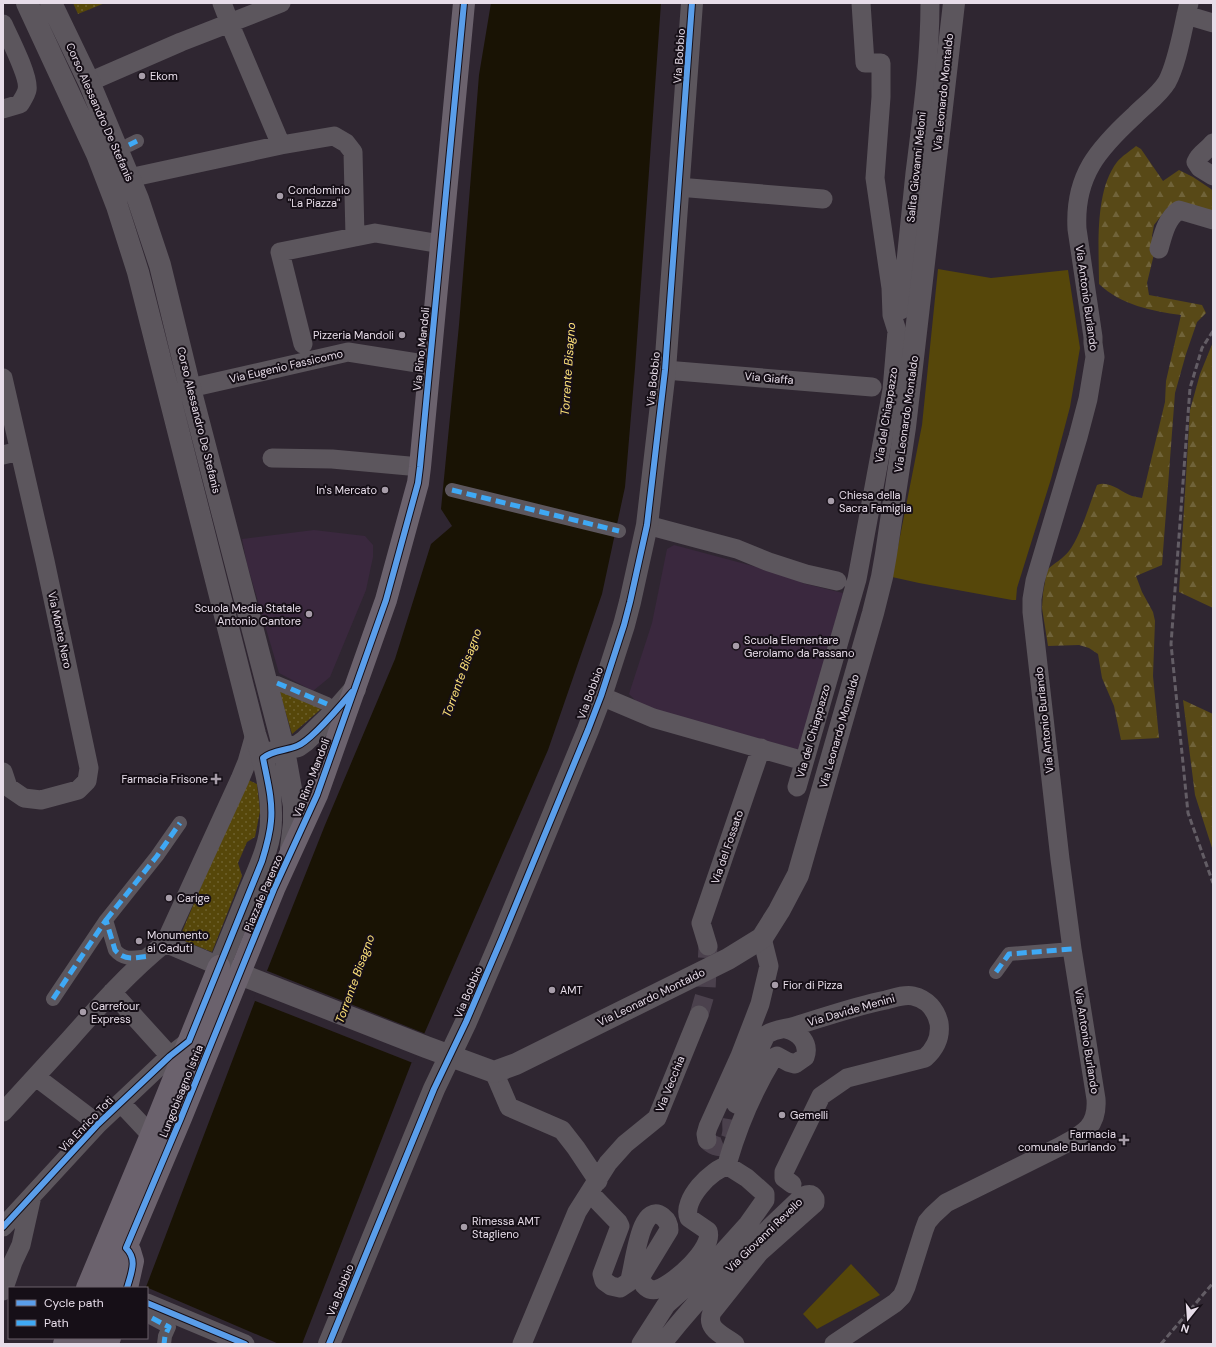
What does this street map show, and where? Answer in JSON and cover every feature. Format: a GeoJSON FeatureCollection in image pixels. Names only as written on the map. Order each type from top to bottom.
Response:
{"type":"FeatureCollection","features":[{"type":"Feature","properties":{"kind":"main road","name":"Corso Alessandro De Stefanis"},"geometry":{"type":"LineString","coordinates":[[27,3],[97,154],[117,206],[136,265],[255,734],[263,758]]}},
{"type":"Feature","properties":{"kind":"main road","name":"Corso Alessandro De Stefanis"},"geometry":{"type":"LineString","coordinates":[[51,3],[89,82],[130,178],[160,265],[190,388],[284,750],[294,806],[294,823],[290,852]]}},
{"type":"Feature","properties":{"kind":"main road","name":"Via Rino Mandoli"},"geometry":{"type":"LineString","coordinates":[[290,852],[317,795],[356,688],[386,600],[418,483],[464,3]]}},
{"type":"Feature","properties":{"kind":"main road","name":"Via Bobbio"},"geometry":{"type":"LineString","coordinates":[[329,1344],[434,1089],[466,1022],[502,938],[601,696],[630,602],[647,525],[665,370],[692,3]]}},
{"type":"Feature","properties":{"kind":"main road","name":"Via Leonardo Montaldo"},"geometry":{"type":"LineString","coordinates":[[494,1072],[516,1064],[728,959],[762,938],[780,911],[798,875],[882,577],[906,427],[954,3]]}},
{"type":"Feature","properties":{"kind":"main road","name":"Via Rino Mandoli"},"geometry":{"type":"LineString","coordinates":[[263,758],[268,754],[298,746],[305,741],[334,713],[356,688]]}},
{"type":"Feature","properties":{"kind":"main road","name":"Lungobisagno Istria"},"geometry":{"type":"LineString","coordinates":[[87,1287],[152,1135],[262,861],[269,839],[271,821],[270,790],[263,758]]}},
{"type":"Feature","properties":{"kind":"main road","name":"Piazzale Parenzo"},"geometry":{"type":"LineString","coordinates":[[253,941],[290,852]]}},
{"type":"Feature","properties":{"kind":"main road","name":"Lungobisagno Istria"},"geometry":{"type":"LineString","coordinates":[[109,1287],[245,976],[253,941]]}},
{"type":"Feature","properties":{"kind":"main road"},"geometry":{"type":"LineString","coordinates":[[219,966],[423,1046],[494,1072]]}},
{"type":"Feature","properties":{"kind":"main road"},"geometry":{"type":"LineString","coordinates":[[126,1248],[131,1253],[133,1260],[127,1287]]}},
{"type":"Feature","properties":{"kind":"street"},"geometry":{"type":"LineString","coordinates":[[222,3],[281,145]]}},
{"type":"Feature","properties":{"kind":"street"},"geometry":{"type":"LineString","coordinates":[[89,82],[181,42],[281,3]]}},
{"type":"Feature","properties":{"kind":"street","name":"Via del Chiappazzo"},"geometry":{"type":"LineString","coordinates":[[797,788],[857,579],[892,390],[897,330],[892,315],[891,288],[878,208],[875,178],[881,97],[880,63],[865,63],[861,3]]}},
{"type":"Feature","properties":{"kind":"street","name":"Salita Giovanni Meloni"},"geometry":{"type":"LineString","coordinates":[[897,330],[901,314],[912,198],[928,66],[930,3]]}},
{"type":"Feature","properties":{"kind":"street"},"geometry":{"type":"LineString","coordinates":[[1187,9],[1213,23]]}},
{"type":"Feature","properties":{"kind":"street","name":"Via Antonio Burlando"},"geometry":{"type":"LineString","coordinates":[[834,1344],[895,1303],[902,1296],[910,1278],[924,1230],[933,1215],[946,1203],[1062,1146],[1078,1136],[1094,1121],[1096,1099],[1063,950],[1058,844],[1032,612],[1032,599],[1035,581],[1088,399],[1095,357],[1093,343],[1094,337],[1077,229],[1077,206],[1085,175],[1097,155],[1116,133],[1158,94],[1167,82],[1174,64],[1187,9]]}},
{"type":"Feature","properties":{"kind":"street"},"geometry":{"type":"LineString","coordinates":[[3,24],[24,71],[28,90],[20,104],[3,109]]}},
{"type":"Feature","properties":{"kind":"street"},"geometry":{"type":"LineString","coordinates":[[130,178],[281,145],[334,136],[346,143],[353,152],[355,237],[376,233],[440,244]]}},
{"type":"Feature","properties":{"kind":"street"},"geometry":{"type":"LineString","coordinates":[[1213,144],[1208,150],[1201,153],[1196,162],[1200,168],[1213,176]]}},
{"type":"Feature","properties":{"kind":"street"},"geometry":{"type":"LineString","coordinates":[[678,187],[823,199]]}},
{"type":"Feature","properties":{"kind":"street"},"geometry":{"type":"LineString","coordinates":[[1159,249],[1166,225],[1174,213],[1178,210],[1213,220]]}},
{"type":"Feature","properties":{"kind":"street","name":"Via Eugenio Fassicomo"},"geometry":{"type":"LineString","coordinates":[[303,344],[280,252],[355,237]]}},
{"type":"Feature","properties":{"kind":"street","name":"Via Eugenio Fassicomo"},"geometry":{"type":"LineString","coordinates":[[190,388],[348,352],[430,365]]}},
{"type":"Feature","properties":{"kind":"street","name":"Via Giaffa"},"geometry":{"type":"LineString","coordinates":[[665,370],[872,387]]}},
{"type":"Feature","properties":{"kind":"street","name":"Via Monte Nero"},"geometry":{"type":"LineString","coordinates":[[3,378],[11,453],[45,561],[90,768],[87,781],[78,790],[42,800],[24,798],[8,787],[3,772]]}},
{"type":"Feature","properties":{"kind":"street"},"geometry":{"type":"LineString","coordinates":[[272,458],[332,459],[420,467]]}},
{"type":"Feature","properties":{"kind":"street"},"geometry":{"type":"LineString","coordinates":[[452,490],[619,531]]}},
{"type":"Feature","properties":{"kind":"street"},"geometry":{"type":"LineString","coordinates":[[647,525],[737,549],[769,562],[806,574],[837,581]]}},
{"type":"Feature","properties":{"kind":"street"},"geometry":{"type":"LineString","coordinates":[[277,683],[327,704]]}},
{"type":"Feature","properties":{"kind":"street"},"geometry":{"type":"LineString","coordinates":[[601,696],[653,718],[804,761]]}},
{"type":"Feature","properties":{"kind":"street"},"geometry":{"type":"LineString","coordinates":[[3,1112],[112,992],[165,943],[240,779],[247,762],[255,734]]}},
{"type":"Feature","properties":{"kind":"street","name":"Via del Fossato"},"geometry":{"type":"LineString","coordinates":[[708,946],[701,923],[761,748]]}},
{"type":"Feature","properties":{"kind":"street"},"geometry":{"type":"LineString","coordinates":[[240,779],[252,766],[263,758]]}},
{"type":"Feature","properties":{"kind":"street"},"geometry":{"type":"LineString","coordinates":[[53,999],[106,920],[157,856],[180,823]]}},
{"type":"Feature","properties":{"kind":"street"},"geometry":{"type":"LineString","coordinates":[[106,920],[115,950],[118,954],[126,958],[150,956]]}},
{"type":"Feature","properties":{"kind":"street"},"geometry":{"type":"LineString","coordinates":[[707,1140],[706,1134],[708,1127],[740,1056],[760,1004],[769,966],[762,938]]}},
{"type":"Feature","properties":{"kind":"street"},"geometry":{"type":"LineString","coordinates":[[165,943],[219,966]]}},
{"type":"Feature","properties":{"kind":"street"},"geometry":{"type":"LineString","coordinates":[[996,972],[1009,954],[1063,950]]}},
{"type":"Feature","properties":{"kind":"street"},"geometry":{"type":"LineString","coordinates":[[112,992],[170,1056]]}},
{"type":"Feature","properties":{"kind":"street","name":"Via Davide Menini"},"geometry":{"type":"LineString","coordinates":[[736,1104],[744,1081],[766,1035],[777,1030],[786,1029],[870,1003],[902,996],[912,996],[920,999],[928,1004],[935,1012],[940,1033],[932,1052],[925,1058],[847,1078],[821,1096],[784,1172],[784,1178],[792,1184]]}},
{"type":"Feature","properties":{"kind":"street","name":"Via Vecchia"},"geometry":{"type":"LineString","coordinates":[[522,1344],[577,1212],[608,1163],[625,1144],[657,1118],[698,1015]]}},
{"type":"Feature","properties":{"kind":"street","name":"Via Davide Menini"},"geometry":{"type":"LineString","coordinates":[[728,1166],[728,1161],[743,1115],[759,1082],[773,1058],[777,1056],[795,1064],[805,1057],[806,1049],[802,1038],[794,1032],[786,1029]]}},
{"type":"Feature","properties":{"kind":"street","name":"Via Enrico Toti"},"geometry":{"type":"LineString","coordinates":[[3,1227],[98,1124],[170,1056],[189,1041]]}},
{"type":"Feature","properties":{"kind":"street"},"geometry":{"type":"LineString","coordinates":[[494,1072],[509,1107],[562,1130],[576,1148],[594,1187],[618,1222],[620,1226],[602,1274],[604,1281],[611,1286],[620,1288],[629,1282],[641,1231],[647,1218],[651,1215],[657,1214],[664,1217],[667,1221],[669,1230],[641,1276],[642,1283],[644,1286],[651,1289],[658,1289],[680,1275],[700,1254],[706,1246],[709,1237],[708,1231],[689,1218],[687,1214],[690,1199],[714,1173],[722,1167],[728,1166]]}},
{"type":"Feature","properties":{"kind":"street"},"geometry":{"type":"LineString","coordinates":[[36,1077],[98,1124]]}},
{"type":"Feature","properties":{"kind":"street"},"geometry":{"type":"LineString","coordinates":[[121,1103],[152,1135]]}},
{"type":"Feature","properties":{"kind":"street","name":"Via Giovanni Revello"},"geometry":{"type":"LineString","coordinates":[[641,1344],[666,1305],[712,1264],[748,1224],[765,1200],[764,1192],[747,1178],[728,1166]]}},
{"type":"Feature","properties":{"kind":"street","name":"Via Giovanni Revello"},"geometry":{"type":"LineString","coordinates":[[662,1344],[682,1318],[710,1287],[804,1196],[810,1194],[815,1198],[815,1203],[759,1253],[712,1312],[710,1323],[714,1329],[734,1344]]}},
{"type":"Feature","properties":{"kind":"street"},"geometry":{"type":"LineString","coordinates":[[3,1291],[13,1262],[21,1245],[32,1195]]}},
{"type":"Feature","properties":{"kind":"street"},"geometry":{"type":"LineString","coordinates":[[149,1311],[169,1327],[169,1330],[165,1336],[164,1344]]}},
{"type":"Feature","properties":{"kind":"street"},"geometry":{"type":"LineString","coordinates":[[149,1311],[244,1344]]}},
{"type":"Feature","properties":{"kind":"shaded area"},"geometry":{"type":"Polygon","coordinates":[[[73,3],[105,3],[78,14],[73,3]]]}},
{"type":"Feature","properties":{"kind":"shaded area"},"geometry":{"type":"Polygon","coordinates":[[[938,269],[991,278],[1068,270],[1080,348],[1070,407],[1051,479],[1017,588],[1016,600],[892,577],[922,425],[938,269]]]}},
{"type":"Feature","properties":{"kind":"shaded area","name":"Scuola Media Statale Antonio Cantore"},"geometry":{"type":"Polygon","coordinates":[[[314,530],[365,536],[373,545],[373,557],[366,590],[330,677],[313,691],[279,673],[247,564],[242,539],[314,530]]]}},
{"type":"Feature","properties":{"kind":"shaded area","name":"Scuola Elementare Gerolamo da Passano"},"geometry":{"type":"Polygon","coordinates":[[[674,545],[801,579],[802,583],[843,593],[800,750],[642,707],[629,694],[652,623],[667,549],[674,545]]]}},
{"type":"Feature","properties":{"kind":"shaded area"},"geometry":{"type":"Polygon","coordinates":[[[277,683],[327,704],[292,734],[277,683]]]}},
{"type":"Feature","properties":{"kind":"shaded area"},"geometry":{"type":"Polygon","coordinates":[[[246,779],[257,784],[260,811],[255,837],[247,842],[238,863],[242,876],[212,952],[179,939],[246,779]]]}},
{"type":"Feature","properties":{"kind":"shaded area"},"geometry":{"type":"Polygon","coordinates":[[[851,1264],[880,1295],[817,1329],[803,1314],[851,1264]]]}},
{"type":"Feature","properties":{"kind":"green space"},"geometry":{"type":"Polygon","coordinates":[[[1136,146],[1141,149],[1163,181],[1179,170],[1211,189],[1213,191],[1213,212],[1164,212],[1154,225],[1152,236],[1156,246],[1147,283],[1149,295],[1202,305],[1206,313],[1197,322],[1175,393],[1162,565],[1136,576],[1142,592],[1153,612],[1155,621],[1153,676],[1159,738],[1121,740],[1114,706],[1102,678],[1098,654],[1089,648],[1079,645],[1048,646],[1042,608],[1047,570],[1064,556],[1073,545],[1081,529],[1097,485],[1110,485],[1132,496],[1142,498],[1165,402],[1166,381],[1181,315],[1137,306],[1117,297],[1099,284],[1099,221],[1104,189],[1117,162],[1136,146]]]}},
{"type":"Feature","properties":{"kind":"green space"},"geometry":{"type":"Polygon","coordinates":[[[1213,342],[1213,608],[1179,592],[1190,410],[1200,374],[1213,342]]]}},
{"type":"Feature","properties":{"kind":"green space"},"geometry":{"type":"Polygon","coordinates":[[[1183,700],[1213,714],[1213,851],[1195,795],[1183,700]]]}},
{"type":"Feature","properties":{"kind":"water","name":"Torrente Bisagno"},"geometry":{"type":"Polygon","coordinates":[[[491,3],[661,3],[625,487],[602,594],[548,750],[411,1064],[302,1344],[279,1344],[146,1287],[255,1001],[325,825],[395,659],[431,544],[452,526],[441,509],[459,325],[479,75],[491,3]]]}},
{"type":"Feature","properties":{"kind":"pier"},"geometry":{"type":"Polygon","coordinates":[[[265,970],[426,1034],[413,1063],[253,1000],[265,970]]]}},
{"type":"Feature","properties":{"kind":"tunnel"},"geometry":{"type":"LineString","coordinates":[[699,1015],[706,991],[708,946]]}},
{"type":"Feature","properties":{"kind":"tunnel"},"geometry":{"type":"LineString","coordinates":[[707,1140],[710,1143],[721,1147],[727,1144],[732,1134],[732,1120],[736,1104]]}},
{"type":"Feature","properties":{"kind":"railway"},"geometry":{"type":"LineString","coordinates":[[1213,331],[1202,348],[1190,388],[1171,644],[1188,813],[1213,883]]}},
{"type":"Feature","properties":{"kind":"railway"},"geometry":{"type":"LineString","coordinates":[[1161,1344],[1213,1283]]}},
{"type":"Feature","properties":{"kind":"marked path"},"geometry":{"type":"LineString","coordinates":[[129,145],[137,141]]}},
{"type":"Feature","properties":{"kind":"marked path"},"geometry":{"type":"LineString","coordinates":[[452,490],[619,531]]}},
{"type":"Feature","properties":{"kind":"marked path"},"geometry":{"type":"LineString","coordinates":[[277,683],[327,704]]}},
{"type":"Feature","properties":{"kind":"marked path"},"geometry":{"type":"LineString","coordinates":[[106,920],[157,856],[180,823]]}},
{"type":"Feature","properties":{"kind":"marked path"},"geometry":{"type":"LineString","coordinates":[[53,999],[106,920],[115,950],[119,954],[131,958],[150,956]]}},
{"type":"Feature","properties":{"kind":"marked path"},"geometry":{"type":"LineString","coordinates":[[996,972],[1009,954],[1072,949]]}},
{"type":"Feature","properties":{"kind":"marked path"},"geometry":{"type":"LineString","coordinates":[[152,1318],[169,1327],[165,1336],[164,1344]]}},
{"type":"Feature","properties":{"kind":"cycle path"},"geometry":{"type":"LineString","coordinates":[[127,1287],[132,1272],[133,1262],[132,1257],[126,1248],[181,1118],[274,889],[317,795],[386,600],[418,483],[464,3]]}},
{"type":"Feature","properties":{"kind":"cycle path"},"geometry":{"type":"LineString","coordinates":[[329,1344],[434,1089],[466,1022],[588,730],[601,696],[624,625],[647,525],[665,370],[692,3]]}},
{"type":"Feature","properties":{"kind":"cycle path"},"geometry":{"type":"LineString","coordinates":[[3,1227],[98,1124],[170,1056],[189,1041],[262,861],[269,836],[271,805],[263,758],[271,753],[293,748],[303,743],[326,722],[352,692]]}},
{"type":"Feature","properties":{"kind":"cycle path"},"geometry":{"type":"LineString","coordinates":[[148,1303],[245,1344]]}},
{"type":"Feature","properties":{"kind":"place","name":"Ekom"},"geometry":{"type":"Point","coordinates":[142,76]}},
{"type":"Feature","properties":{"kind":"place","name":"Condominio \"La Piazza\""},"geometry":{"type":"Point","coordinates":[280,196]}},
{"type":"Feature","properties":{"kind":"place","name":"Pizzeria Mandoli"},"geometry":{"type":"Point","coordinates":[402,335]}},
{"type":"Feature","properties":{"kind":"place","name":"In's Mercato"},"geometry":{"type":"Point","coordinates":[385,490]}},
{"type":"Feature","properties":{"kind":"place","name":"Chiesa della Sacra Famiglia"},"geometry":{"type":"Point","coordinates":[831,501]}},
{"type":"Feature","properties":{"kind":"place","name":"Scuola Media Statale Antonio Cantore"},"geometry":{"type":"Point","coordinates":[309,614]}},
{"type":"Feature","properties":{"kind":"place","name":"Scuola Elementare Gerolamo da Passano"},"geometry":{"type":"Point","coordinates":[736,646]}},
{"type":"Feature","properties":{"kind":"place","name":"Farmacia Frisone"},"geometry":{"type":"Point","coordinates":[216,779]}},
{"type":"Feature","properties":{"kind":"place","name":"Carige"},"geometry":{"type":"Point","coordinates":[169,898]}},
{"type":"Feature","properties":{"kind":"place","name":"Monumento ai Caduti"},"geometry":{"type":"Point","coordinates":[139,941]}},
{"type":"Feature","properties":{"kind":"place","name":"Fior di Pizza"},"geometry":{"type":"Point","coordinates":[775,985]}},
{"type":"Feature","properties":{"kind":"place","name":"AMT"},"geometry":{"type":"Point","coordinates":[552,990]}},
{"type":"Feature","properties":{"kind":"place","name":"Carrefour Express"},"geometry":{"type":"Point","coordinates":[83,1012]}},
{"type":"Feature","properties":{"kind":"place","name":"Gemelli"},"geometry":{"type":"Point","coordinates":[782,1115]}},
{"type":"Feature","properties":{"kind":"place","name":"Farmacia comunale Burlando"},"geometry":{"type":"Point","coordinates":[1124,1140]}},
{"type":"Feature","properties":{"kind":"place","name":"Rimessa AMT Staglieno"},"geometry":{"type":"Point","coordinates":[464,1227]}}]}
